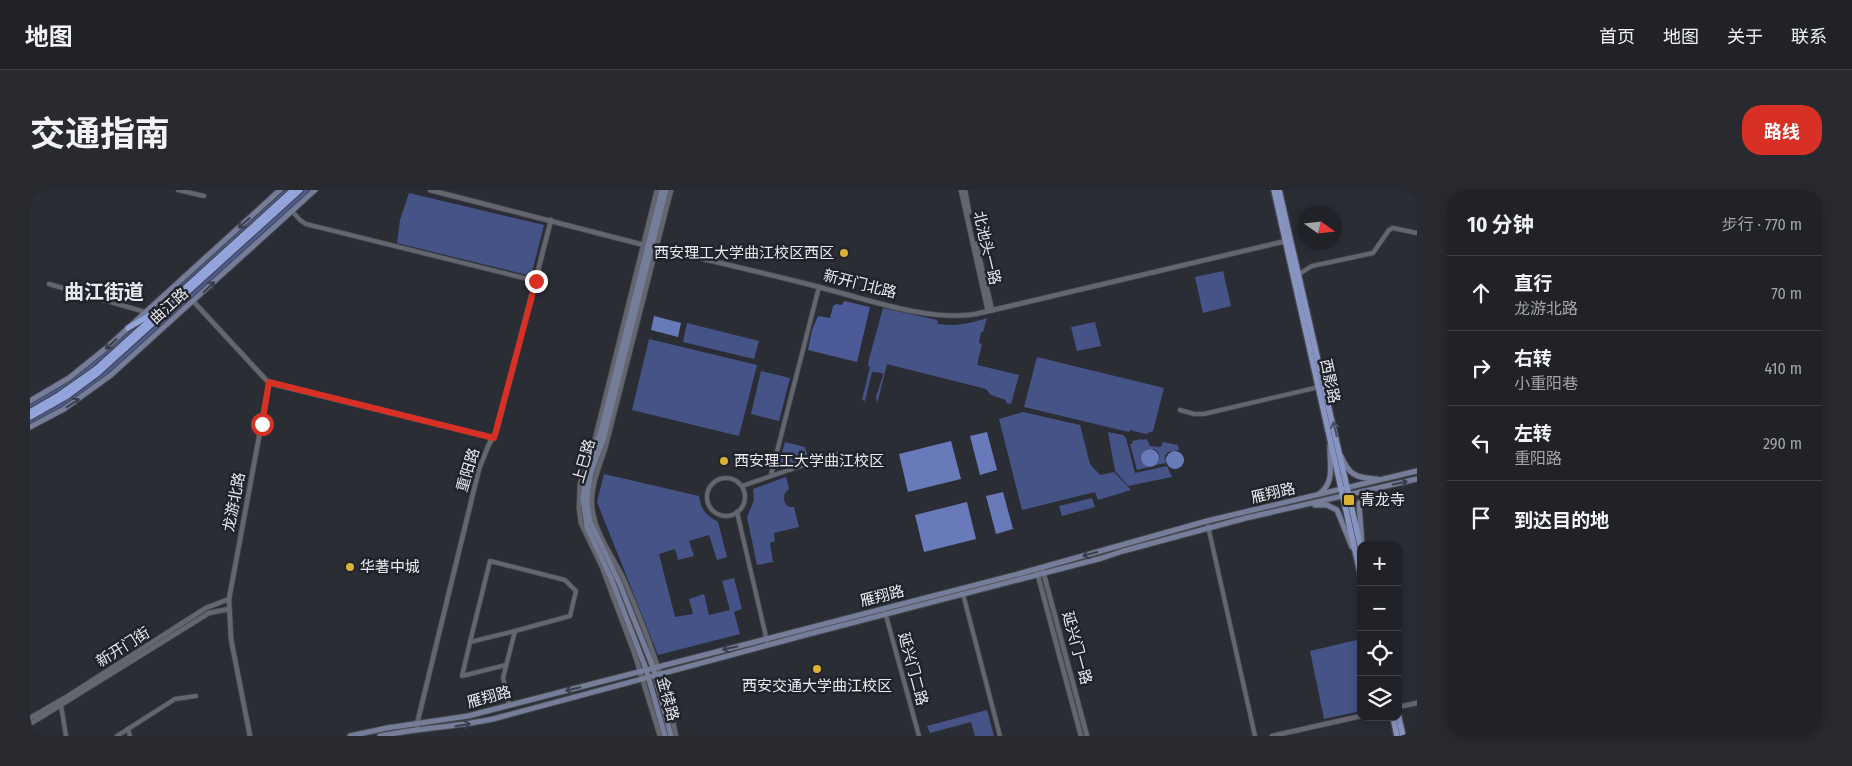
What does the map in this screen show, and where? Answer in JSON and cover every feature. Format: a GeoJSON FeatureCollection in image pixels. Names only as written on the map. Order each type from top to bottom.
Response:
{"type":"FeatureCollection","features":[{"type":"Feature","properties":{"kind":"highway","name":"曲江路"},"geometry":{"type":"LineString","coordinates":[[30,412],[59,395],[96,369],[293,190]]}},
{"type":"Feature","properties":{"kind":"highway","name":"曲江路"},"geometry":{"type":"LineString","coordinates":[[30,417],[67,396],[98,373],[300,190]]}},
{"type":"Feature","properties":{"kind":"highway"},"geometry":{"type":"LineString","coordinates":[[128,328],[168,305]]}},
{"type":"Feature","properties":{"kind":"main road","name":"曲江路"},"geometry":{"type":"LineString","coordinates":[[30,401],[69,378],[128,328],[280,190]]}},
{"type":"Feature","properties":{"kind":"main road","name":"曲江路"},"geometry":{"type":"LineString","coordinates":[[30,427],[64,409],[98,385],[315,190]]}},
{"type":"Feature","properties":{"kind":"main road"},"geometry":{"type":"LineString","coordinates":[[650,246],[662,190]]}},
{"type":"Feature","properties":{"kind":"main road"},"geometry":{"type":"LineString","coordinates":[[650,246],[666,190]]}},
{"type":"Feature","properties":{"kind":"main road","name":"西影路"},"geometry":{"type":"LineString","coordinates":[[1274,190],[1357,562]]}},
{"type":"Feature","properties":{"kind":"main road","name":"西影路"},"geometry":{"type":"LineString","coordinates":[[1279,190],[1359,541]]}},
{"type":"Feature","properties":{"kind":"main road","name":"上巳路"},"geometry":{"type":"LineString","coordinates":[[650,246],[603,440],[591,473],[587,502],[592,527],[619,582],[658,675]]}},
{"type":"Feature","properties":{"kind":"main road","name":"上巳路"},"geometry":{"type":"LineString","coordinates":[[643,670],[611,578],[585,520],[583,499],[586,476],[599,438],[650,246]]}},
{"type":"Feature","properties":{"kind":"main road"},"geometry":{"type":"LineString","coordinates":[[1314,497],[1323,491],[1331,479],[1330,442]]}},
{"type":"Feature","properties":{"kind":"main road"},"geometry":{"type":"LineString","coordinates":[[1340,451],[1347,468],[1356,476],[1385,479]]}},
{"type":"Feature","properties":{"kind":"main road","name":"雁翔路"},"geometry":{"type":"LineString","coordinates":[[380,736],[459,718],[655,667],[886,614],[1044,574],[1208,528],[1297,506],[1417,471]]}},
{"type":"Feature","properties":{"kind":"main road","name":"雁翔路"},"geometry":{"type":"LineString","coordinates":[[1349,491],[1378,488],[1417,479]]}},
{"type":"Feature","properties":{"kind":"main road"},"geometry":{"type":"LineString","coordinates":[[1362,541],[1359,504],[1365,494],[1378,488]]}},
{"type":"Feature","properties":{"kind":"main road","name":"雁翔路"},"geometry":{"type":"LineString","coordinates":[[350,736],[387,728],[458,726],[478,722],[658,675],[882,609],[1207,521],[1314,497],[1342,493]]}},
{"type":"Feature","properties":{"kind":"main road"},"geometry":{"type":"LineString","coordinates":[[1297,506],[1324,504],[1336,508],[1355,554]]}},
{"type":"Feature","properties":{"kind":"main road","name":"金犊路"},"geometry":{"type":"LineString","coordinates":[[643,670],[665,736]]}},
{"type":"Feature","properties":{"kind":"main road","name":"金犊路"},"geometry":{"type":"LineString","coordinates":[[658,675],[671,736]]}},
{"type":"Feature","properties":{"kind":"main road"},"geometry":{"type":"LineString","coordinates":[[1394,721],[1398,736]]}},
{"type":"Feature","properties":{"kind":"main road"},"geometry":{"type":"LineString","coordinates":[[1400,721],[1403,736]]}},
{"type":"Feature","properties":{"kind":"street"},"geometry":{"type":"LineString","coordinates":[[178,190],[204,196]]}},
{"type":"Feature","properties":{"kind":"street","name":"新开门北路"},"geometry":{"type":"LineString","coordinates":[[430,190],[650,246],[936,315],[962,316],[990,311],[1286,241]]}},
{"type":"Feature","properties":{"kind":"street"},"geometry":{"type":"LineString","coordinates":[[650,246],[657,190]]}},
{"type":"Feature","properties":{"kind":"street"},"geometry":{"type":"LineString","coordinates":[[650,246],[670,190]]}},
{"type":"Feature","properties":{"kind":"street","name":"北池头一路"},"geometry":{"type":"LineString","coordinates":[[961,190],[990,311]]}},
{"type":"Feature","properties":{"kind":"street","name":"北池头一路"},"geometry":{"type":"LineString","coordinates":[[965,190],[990,311]]}},
{"type":"Feature","properties":{"kind":"street"},"geometry":{"type":"LineString","coordinates":[[292,211],[306,224],[536,281]]}},
{"type":"Feature","properties":{"kind":"street","name":"重阳路"},"geometry":{"type":"LineString","coordinates":[[418,727],[479,470],[486,450],[494,438],[551,220]]}},
{"type":"Feature","properties":{"kind":"street"},"geometry":{"type":"LineString","coordinates":[[1299,274],[1312,266],[1373,253],[1389,230],[1393,228],[1417,234]]}},
{"type":"Feature","properties":{"kind":"street"},"geometry":{"type":"LineString","coordinates":[[49,284],[145,312]]}},
{"type":"Feature","properties":{"kind":"street"},"geometry":{"type":"LineString","coordinates":[[771,475],[819,287]]}},
{"type":"Feature","properties":{"kind":"street"},"geometry":{"type":"LineString","coordinates":[[193,301],[269,382],[494,438]]}},
{"type":"Feature","properties":{"kind":"street","name":"龙游北路"},"geometry":{"type":"LineString","coordinates":[[250,736],[232,646],[229,599],[269,382]]}},
{"type":"Feature","properties":{"kind":"street"},"geometry":{"type":"LineString","coordinates":[[1180,410],[1194,414],[1204,414],[1319,387]]}},
{"type":"Feature","properties":{"kind":"street"},"geometry":{"type":"LineString","coordinates":[[742,486],[836,454]]}},
{"type":"Feature","properties":{"kind":"street"},"geometry":{"type":"LineString","coordinates":[[721,478],[732,479],[742,486],[745,497],[741,508],[737,512],[727,516],[716,513],[709,506],[707,496],[711,485],[721,478]]}},
{"type":"Feature","properties":{"kind":"street"},"geometry":{"type":"LineString","coordinates":[[737,512],[767,642]]}},
{"type":"Feature","properties":{"kind":"street"},"geometry":{"type":"LineString","coordinates":[[1207,521],[1255,736]]}},
{"type":"Feature","properties":{"kind":"street"},"geometry":{"type":"LineString","coordinates":[[470,642],[570,616],[576,592],[565,580],[490,561],[470,642],[462,676],[506,666]]}},
{"type":"Feature","properties":{"kind":"street","name":"延兴门一路"},"geometry":{"type":"LineString","coordinates":[[1042,567],[1087,736]]}},
{"type":"Feature","properties":{"kind":"street","name":"延兴门一路"},"geometry":{"type":"LineString","coordinates":[[1036,568],[1081,736]]}},
{"type":"Feature","properties":{"kind":"street"},"geometry":{"type":"LineString","coordinates":[[963,594],[1000,736]]}},
{"type":"Feature","properties":{"kind":"street","name":"新开门街"},"geometry":{"type":"LineString","coordinates":[[30,718],[206,608],[229,599]]}},
{"type":"Feature","properties":{"kind":"street","name":"新开门街"},"geometry":{"type":"LineString","coordinates":[[30,724],[209,613],[230,609]]}},
{"type":"Feature","properties":{"kind":"street","name":"延兴门二路"},"geometry":{"type":"LineString","coordinates":[[882,609],[886,614],[919,736]]}},
{"type":"Feature","properties":{"kind":"street"},"geometry":{"type":"LineString","coordinates":[[509,705],[503,678],[515,631]]}},
{"type":"Feature","properties":{"kind":"street"},"geometry":{"type":"LineString","coordinates":[[658,675],[676,736]]}},
{"type":"Feature","properties":{"kind":"street"},"geometry":{"type":"LineString","coordinates":[[646,678],[660,736]]}},
{"type":"Feature","properties":{"kind":"street"},"geometry":{"type":"LineString","coordinates":[[117,736],[175,699],[196,696]]}},
{"type":"Feature","properties":{"kind":"street"},"geometry":{"type":"LineString","coordinates":[[1402,707],[1417,703]]}},
{"type":"Feature","properties":{"kind":"street"},"geometry":{"type":"LineString","coordinates":[[61,705],[66,736]]}},
{"type":"Feature","properties":{"kind":"street"},"geometry":{"type":"LineString","coordinates":[[1272,736],[1357,717]]}},
{"type":"Feature","properties":{"kind":"street"},"geometry":{"type":"LineString","coordinates":[[418,727],[418,734],[420,736]]}},
{"type":"Feature","properties":{"kind":"street"},"geometry":{"type":"LineString","coordinates":[[128,729],[130,736]]}},
{"type":"Feature","properties":{"kind":"shaded area"},"geometry":{"type":"Polygon","coordinates":[[[285,190],[290,190],[167,302],[155,307],[285,190]]]}},
{"type":"Feature","properties":{"kind":"shaded area"},"geometry":{"type":"Polygon","coordinates":[[[304,190],[312,190],[109,374],[77,398],[30,425],[30,419],[106,370],[304,190]]]}},
{"type":"Feature","properties":{"kind":"shaded area"},"geometry":{"type":"Polygon","coordinates":[[[409,193],[544,225],[531,276],[397,243],[400,220],[409,193]]]}},
{"type":"Feature","properties":{"kind":"shaded area"},"geometry":{"type":"Polygon","coordinates":[[[1223,271],[1231,306],[1203,313],[1195,277],[1223,271]]]}},
{"type":"Feature","properties":{"kind":"shaded area"},"geometry":{"type":"Polygon","coordinates":[[[844,301],[870,307],[857,362],[808,350],[812,330],[818,316],[830,318],[833,306],[836,304],[842,305],[844,301]]]}},
{"type":"Feature","properties":{"kind":"shaded area"},"geometry":{"type":"Polygon","coordinates":[[[883,308],[937,320],[938,324],[944,325],[963,324],[987,318],[983,332],[981,332],[979,343],[982,344],[977,365],[1019,375],[1011,404],[1006,403],[1006,400],[991,395],[986,389],[887,364],[877,404],[876,397],[882,373],[872,372],[865,401],[862,400],[870,367],[868,366],[869,359],[883,308]]]}},
{"type":"Feature","properties":{"kind":"shaded area"},"geometry":{"type":"Polygon","coordinates":[[[654,316],[681,323],[678,337],[651,330],[654,316]]]}},
{"type":"Feature","properties":{"kind":"shaded area"},"geometry":{"type":"Polygon","coordinates":[[[147,319],[96,366],[55,396],[30,409],[30,403],[70,380],[147,319]]]}},
{"type":"Feature","properties":{"kind":"shaded area"},"geometry":{"type":"Polygon","coordinates":[[[1095,322],[1101,346],[1077,351],[1071,327],[1095,322]]]}},
{"type":"Feature","properties":{"kind":"shaded area"},"geometry":{"type":"Polygon","coordinates":[[[687,323],[759,341],[754,359],[683,342],[687,323]]]}},
{"type":"Feature","properties":{"kind":"shaded area"},"geometry":{"type":"Polygon","coordinates":[[[649,339],[757,365],[739,436],[632,410],[649,339]]]}},
{"type":"Feature","properties":{"kind":"shaded area"},"geometry":{"type":"Polygon","coordinates":[[[1037,357],[1164,388],[1153,431],[1146,434],[1130,430],[1129,432],[1024,407],[1037,357]]]}},
{"type":"Feature","properties":{"kind":"shaded area"},"geometry":{"type":"Polygon","coordinates":[[[761,371],[790,378],[779,421],[751,414],[761,371]]]}},
{"type":"Feature","properties":{"kind":"shaded area"},"geometry":{"type":"Polygon","coordinates":[[[1023,412],[1080,425],[1090,464],[1100,475],[1114,472],[1131,490],[1098,500],[1095,492],[1022,510],[999,419],[1023,412]]]}},
{"type":"Feature","properties":{"kind":"shaded area"},"geometry":{"type":"Polygon","coordinates":[[[987,432],[997,470],[980,475],[970,436],[987,432]]]}},
{"type":"Feature","properties":{"kind":"shaded area"},"geometry":{"type":"Polygon","coordinates":[[[1108,432],[1123,435],[1126,438],[1135,473],[1167,466],[1172,477],[1128,486],[1115,471],[1108,432]]]}},
{"type":"Feature","properties":{"kind":"shaded area"},"geometry":{"type":"Polygon","coordinates":[[[1147,439],[1150,446],[1161,447],[1163,442],[1178,445],[1179,450],[1168,452],[1165,456],[1166,463],[1156,465],[1159,461],[1158,452],[1154,449],[1147,449],[1144,451],[1142,461],[1149,467],[1137,470],[1130,444],[1133,443],[1132,441],[1147,439]]]}},
{"type":"Feature","properties":{"kind":"shaded area"},"geometry":{"type":"Polygon","coordinates":[[[951,441],[961,479],[908,492],[899,454],[951,441]]]}},
{"type":"Feature","properties":{"kind":"shaded area"},"geometry":{"type":"Polygon","coordinates":[[[785,442],[805,447],[809,461],[785,468],[779,463],[785,442]]]}},
{"type":"Feature","properties":{"kind":"shaded area"},"geometry":{"type":"Polygon","coordinates":[[[1150,449],[1156,452],[1159,458],[1156,464],[1150,467],[1144,464],[1141,458],[1144,452],[1150,449]]]}},
{"type":"Feature","properties":{"kind":"shaded area"},"geometry":{"type":"Polygon","coordinates":[[[1175,451],[1181,454],[1184,460],[1181,466],[1175,469],[1169,466],[1166,460],[1169,454],[1175,451]]]}},
{"type":"Feature","properties":{"kind":"shaded area"},"geometry":{"type":"Polygon","coordinates":[[[604,474],[699,496],[705,512],[718,522],[727,557],[717,560],[709,535],[689,541],[694,556],[678,560],[675,549],[659,554],[675,617],[693,614],[689,599],[704,594],[709,615],[730,610],[722,581],[734,578],[742,609],[734,612],[740,634],[658,655],[597,502],[604,474]]]}},
{"type":"Feature","properties":{"kind":"shaded area"},"geometry":{"type":"Polygon","coordinates":[[[786,477],[789,489],[785,493],[784,501],[789,507],[794,507],[799,527],[774,533],[775,541],[770,543],[773,562],[757,565],[747,517],[754,500],[753,489],[786,477]]]}},
{"type":"Feature","properties":{"kind":"shaded area"},"geometry":{"type":"Polygon","coordinates":[[[1003,492],[1013,529],[996,534],[986,496],[1003,492]]]}},
{"type":"Feature","properties":{"kind":"shaded area"},"geometry":{"type":"Polygon","coordinates":[[[1092,498],[1095,507],[1062,516],[1059,506],[1092,498]]]}},
{"type":"Feature","properties":{"kind":"shaded area"},"geometry":{"type":"Polygon","coordinates":[[[967,502],[976,539],[924,552],[915,515],[967,502]]]}},
{"type":"Feature","properties":{"kind":"shaded area"},"geometry":{"type":"Polygon","coordinates":[[[1357,640],[1357,712],[1324,719],[1310,651],[1357,640]]]}},
{"type":"Feature","properties":{"kind":"shaded area"},"geometry":{"type":"Polygon","coordinates":[[[987,710],[994,736],[975,736],[971,722],[930,733],[927,726],[987,710]]]}},
{"type":"Feature","properties":{"kind":"place","name":"西安理工大学曲江校区西区"},"geometry":{"type":"Point","coordinates":[844,253]}},
{"type":"Feature","properties":{"kind":"place","name":"西安理工大学曲江校区"},"geometry":{"type":"Point","coordinates":[724,461]}},
{"type":"Feature","properties":{"kind":"place","name":"青龙寺"},"geometry":{"type":"Point","coordinates":[1349,500]}},
{"type":"Feature","properties":{"kind":"place","name":"华著中城"},"geometry":{"type":"Point","coordinates":[350,567]}},
{"type":"Feature","properties":{"kind":"place","name":"西安交通大学曲江校区"},"geometry":{"type":"Point","coordinates":[817,669]}},
{"type":"Feature","properties":{"kind":"district","name":"曲江街道"},"geometry":{"type":"Point","coordinates":[104,292]}},
{"type":"Feature","properties":{"kind":"route"},"geometry":{"type":"LineString","coordinates":[[262,424],[269,382],[494,438],[536,281]]}}]}
